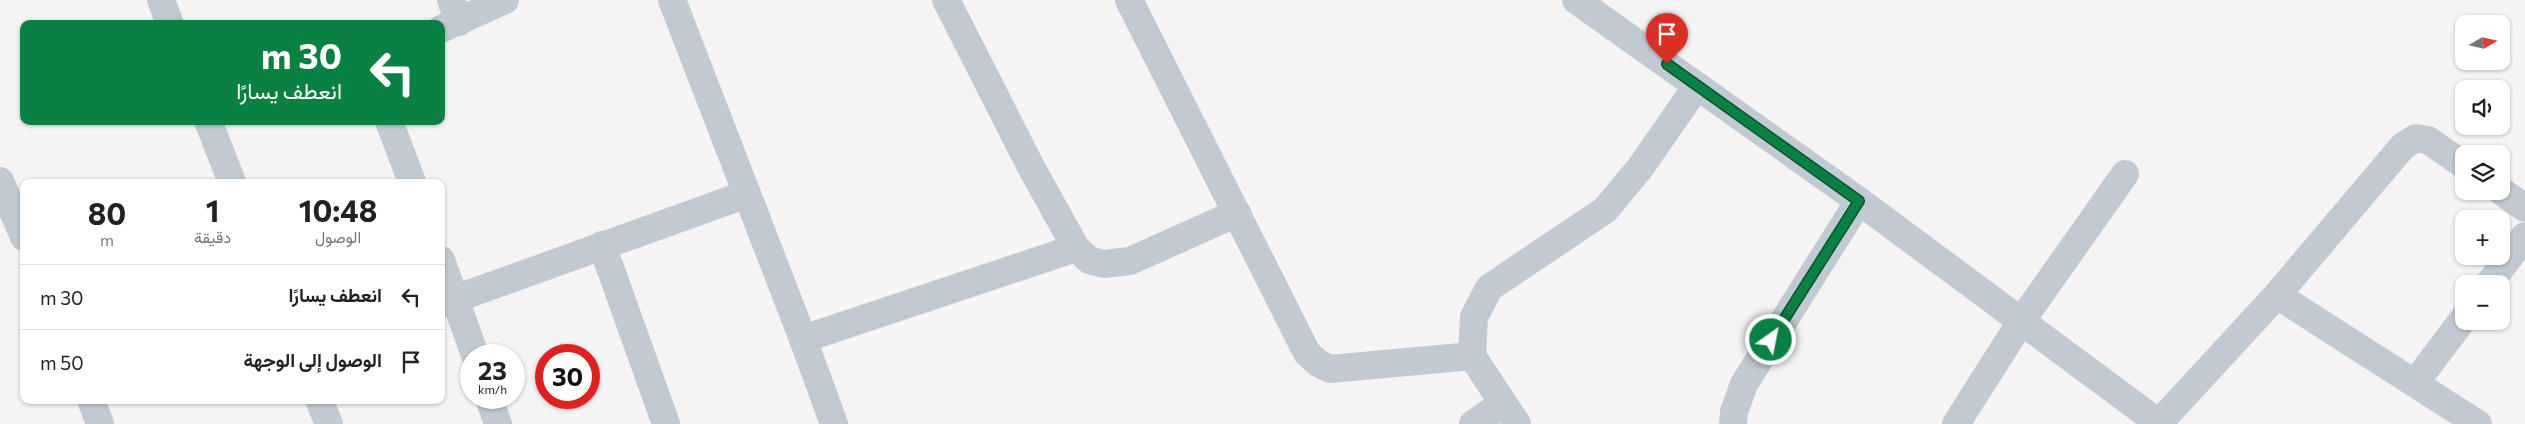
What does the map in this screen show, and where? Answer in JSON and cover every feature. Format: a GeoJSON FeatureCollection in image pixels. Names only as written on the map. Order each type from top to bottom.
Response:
{"type":"FeatureCollection","features":[{"type":"Feature","properties":{"kind":"street"},"geometry":{"type":"LineString","coordinates":[[161,0],[168,20]]}},
{"type":"Feature","properties":{"kind":"street"},"geometry":{"type":"LineString","coordinates":[[450,17],[505,0]]}},
{"type":"Feature","properties":{"kind":"street"},"geometry":{"type":"LineString","coordinates":[[672,0],[834,424]]}},
{"type":"Feature","properties":{"kind":"street"},"geometry":{"type":"LineString","coordinates":[[946,0],[1031,166],[1076,248],[1089,260],[1104,264],[1130,261],[1237,213]]}},
{"type":"Feature","properties":{"kind":"street"},"geometry":{"type":"LineString","coordinates":[[1129,0],[1307,353],[1318,363],[1330,369],[1472,356]]}},
{"type":"Feature","properties":{"kind":"street"},"geometry":{"type":"LineString","coordinates":[[1576,0],[1859,201],[2022,320],[2159,424],[2277,295],[2403,146],[2416,138],[2428,140],[2455,159]]}},
{"type":"Feature","properties":{"kind":"street"},"geometry":{"type":"LineString","coordinates":[[1473,424],[1509,414],[1472,356],[1474,317],[1489,288],[1605,210],[1640,168],[1697,86]]}},
{"type":"Feature","properties":{"kind":"street"},"geometry":{"type":"LineString","coordinates":[[210,125],[231,179]]}},
{"type":"Feature","properties":{"kind":"street"},"geometry":{"type":"LineString","coordinates":[[391,125],[411,179]]}},
{"type":"Feature","properties":{"kind":"street"},"geometry":{"type":"LineString","coordinates":[[1956,424],[2022,320],[2125,174]]}},
{"type":"Feature","properties":{"kind":"street"},"geometry":{"type":"LineString","coordinates":[[0,181],[20,228]]}},
{"type":"Feature","properties":{"kind":"street"},"geometry":{"type":"LineString","coordinates":[[449,301],[747,194]]}},
{"type":"Feature","properties":{"kind":"street"},"geometry":{"type":"LineString","coordinates":[[2510,197],[2525,208]]}},
{"type":"Feature","properties":{"kind":"street"},"geometry":{"type":"LineString","coordinates":[[1733,424],[1734,412],[1744,384],[1859,201]]}},
{"type":"Feature","properties":{"kind":"street"},"geometry":{"type":"LineString","coordinates":[[2496,275],[2525,236]]}},
{"type":"Feature","properties":{"kind":"street"},"geometry":{"type":"LineString","coordinates":[[602,245],[666,424]]}},
{"type":"Feature","properties":{"kind":"street"},"geometry":{"type":"LineString","coordinates":[[803,339],[1076,248]]}},
{"type":"Feature","properties":{"kind":"street"},"geometry":{"type":"LineString","coordinates":[[445,280],[449,301],[470,344]]}},
{"type":"Feature","properties":{"kind":"street"},"geometry":{"type":"LineString","coordinates":[[2277,295],[2478,424]]}},
{"type":"Feature","properties":{"kind":"street"},"geometry":{"type":"LineString","coordinates":[[2415,383],[2455,330]]}},
{"type":"Feature","properties":{"kind":"street"},"geometry":{"type":"LineString","coordinates":[[92,404],[100,424]]}},
{"type":"Feature","properties":{"kind":"street"},"geometry":{"type":"LineString","coordinates":[[320,404],[328,424]]}},
{"type":"Feature","properties":{"kind":"street"},"geometry":{"type":"LineString","coordinates":[[493,409],[498,424]]}},
{"type":"Feature","properties":{"kind":"route"},"geometry":{"type":"LineString","coordinates":[[1667,64],[1859,201],[1771,340]]}}]}
